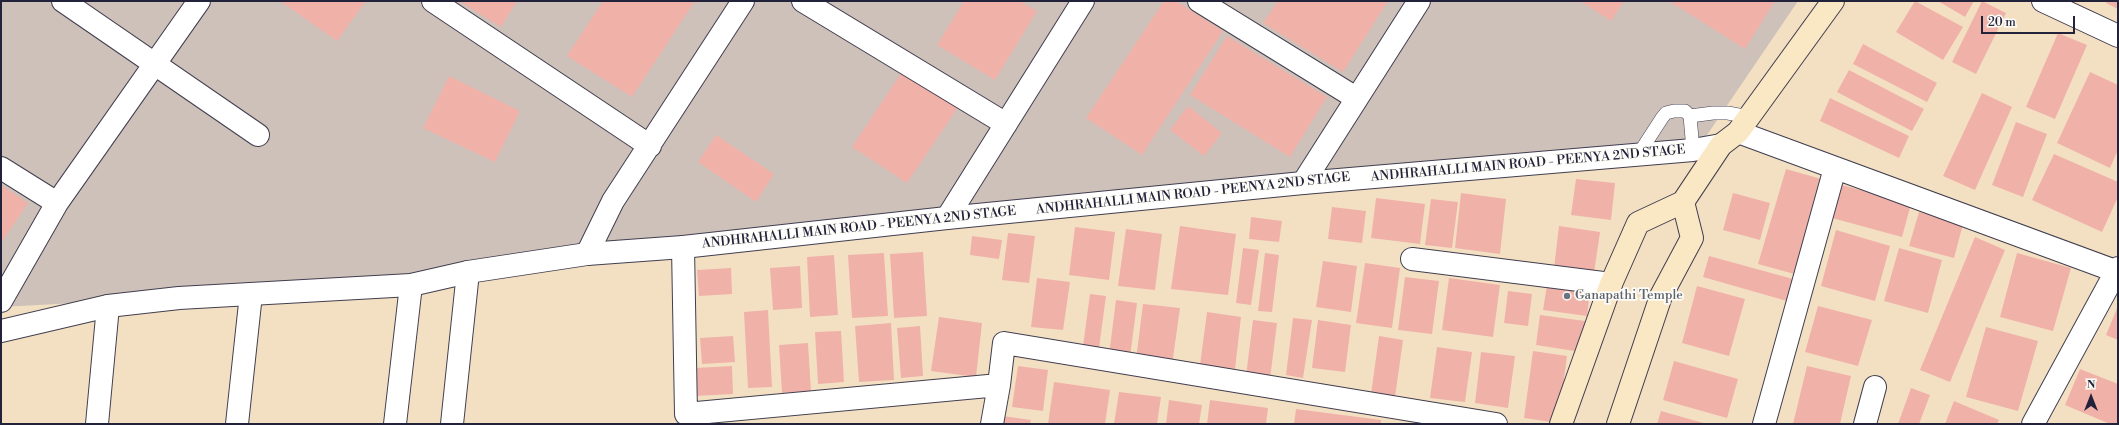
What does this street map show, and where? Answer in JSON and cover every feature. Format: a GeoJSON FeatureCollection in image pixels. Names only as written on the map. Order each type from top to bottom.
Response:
{"type":"FeatureCollection","features":[{"type":"Feature","properties":{"kind":"main road"},"geometry":{"type":"LineString","coordinates":[[1561,424],[1611,284],[1638,223],[1683,202],[1721,145],[1743,125],[1833,1]]}},
{"type":"Feature","properties":{"kind":"main road"},"geometry":{"type":"LineString","coordinates":[[1618,424],[1661,296],[1692,238],[1683,202]]}},
{"type":"Feature","properties":{"kind":"street"},"geometry":{"type":"LineString","coordinates":[[63,1],[258,135]]}},
{"type":"Feature","properties":{"kind":"street"},"geometry":{"type":"LineString","coordinates":[[1,301],[58,203],[156,65],[199,1]]}},
{"type":"Feature","properties":{"kind":"street"},"geometry":{"type":"LineString","coordinates":[[433,1],[650,146]]}},
{"type":"Feature","properties":{"kind":"street"},"geometry":{"type":"LineString","coordinates":[[587,254],[613,201],[743,1]]}},
{"type":"Feature","properties":{"kind":"street"},"geometry":{"type":"LineString","coordinates":[[803,1],[1006,124]]}},
{"type":"Feature","properties":{"kind":"street"},"geometry":{"type":"LineString","coordinates":[[947,218],[1083,1]]}},
{"type":"Feature","properties":{"kind":"street"},"geometry":{"type":"LineString","coordinates":[[1199,1],[1356,98]]}},
{"type":"Feature","properties":{"kind":"street"},"geometry":{"type":"LineString","coordinates":[[1303,183],[1419,1]]}},
{"type":"Feature","properties":{"kind":"street"},"geometry":{"type":"LineString","coordinates":[[2043,1],[2118,36]]}},
{"type":"Feature","properties":{"kind":"street"},"geometry":{"type":"LineString","coordinates":[[1743,125],[1835,168],[2117,271],[2033,424]]}},
{"type":"Feature","properties":{"kind":"street","name":"ANDHRAHALLI MAIN ROAD - PEENYA 2ND STAGE"},"geometry":{"type":"LineString","coordinates":[[1,331],[108,306],[179,298],[411,284],[468,272],[587,254],[683,247],[947,218],[1303,183],[1693,150],[1721,145]]}},
{"type":"Feature","properties":{"kind":"street"},"geometry":{"type":"LineString","coordinates":[[1,168],[58,203]]}},
{"type":"Feature","properties":{"kind":"street"},"geometry":{"type":"LineString","coordinates":[[1764,424],[1835,168]]}},
{"type":"Feature","properties":{"kind":"street"},"geometry":{"type":"LineString","coordinates":[[683,247],[686,419],[999,385]]}},
{"type":"Feature","properties":{"kind":"street"},"geometry":{"type":"LineString","coordinates":[[1412,258],[1611,284]]}},
{"type":"Feature","properties":{"kind":"street"},"geometry":{"type":"LineString","coordinates":[[452,424],[468,272]]}},
{"type":"Feature","properties":{"kind":"street"},"geometry":{"type":"LineString","coordinates":[[394,424],[411,284]]}},
{"type":"Feature","properties":{"kind":"street"},"geometry":{"type":"LineString","coordinates":[[237,424],[251,294]]}},
{"type":"Feature","properties":{"kind":"street"},"geometry":{"type":"LineString","coordinates":[[96,424],[108,306]]}},
{"type":"Feature","properties":{"kind":"street"},"geometry":{"type":"LineString","coordinates":[[992,424],[999,385],[1004,343],[1496,424]]}},
{"type":"Feature","properties":{"kind":"street"},"geometry":{"type":"LineString","coordinates":[[1865,424],[1875,387]]}},
{"type":"Feature","properties":{"kind":"lane"},"geometry":{"type":"LineString","coordinates":[[1638,155],[1666,113],[1685,112],[1690,116],[1693,150]]}},
{"type":"Feature","properties":{"kind":"lane"},"geometry":{"type":"LineString","coordinates":[[1690,116],[1713,112],[1728,113],[1743,125]]}},
{"type":"Feature","properties":{"kind":"shaded area"},"geometry":{"type":"Polygon","coordinates":[[[1,1],[1798,1],[1705,138],[411,285],[1,307],[1,1]]]}},
{"type":"Feature","properties":{"kind":"building"},"geometry":{"type":"Polygon","coordinates":[[[280,1],[366,1],[337,41],[280,1]]]}},
{"type":"Feature","properties":{"kind":"building"},"geometry":{"type":"Polygon","coordinates":[[[459,1],[517,1],[501,27],[459,1]]]}},
{"type":"Feature","properties":{"kind":"building"},"geometry":{"type":"Polygon","coordinates":[[[603,1],[695,1],[632,97],[567,56],[603,1]]]}},
{"type":"Feature","properties":{"kind":"building"},"geometry":{"type":"Polygon","coordinates":[[[964,1],[1020,1],[1037,11],[995,80],[937,45],[964,1]]]}},
{"type":"Feature","properties":{"kind":"building"},"geometry":{"type":"Polygon","coordinates":[[[1164,1],[1176,1],[1223,31],[1142,155],[1086,118],[1164,1]]]}},
{"type":"Feature","properties":{"kind":"building"},"geometry":{"type":"Polygon","coordinates":[[[1278,1],[1388,1],[1343,72],[1263,23],[1278,1]]]}},
{"type":"Feature","properties":{"kind":"building"},"geometry":{"type":"Polygon","coordinates":[[[1580,1],[1624,1],[1611,21],[1580,1]]]}},
{"type":"Feature","properties":{"kind":"building"},"geometry":{"type":"Polygon","coordinates":[[[1669,1],[1775,1],[1745,49],[1669,1]]]}},
{"type":"Feature","properties":{"kind":"building"},"geometry":{"type":"Polygon","coordinates":[[[1915,1],[1963,27],[1943,60],[1896,32],[1915,1]]]}},
{"type":"Feature","properties":{"kind":"building"},"geometry":{"type":"Polygon","coordinates":[[[1938,1],[1974,1],[1965,17],[1938,1]]]}},
{"type":"Feature","properties":{"kind":"building"},"geometry":{"type":"Polygon","coordinates":[[[1982,1],[2006,13],[1976,74],[1952,62],[1982,1]]]}},
{"type":"Feature","properties":{"kind":"building"},"geometry":{"type":"Polygon","coordinates":[[[2107,1],[2118,1],[2118,9],[2106,3],[2107,1]]]}},
{"type":"Feature","properties":{"kind":"building"},"geometry":{"type":"Polygon","coordinates":[[[2058,33],[2087,45],[2055,119],[2026,107],[2058,33]]]}},
{"type":"Feature","properties":{"kind":"building"},"geometry":{"type":"Polygon","coordinates":[[[1227,36],[1327,97],[1290,157],[1190,95],[1227,36]]]}},
{"type":"Feature","properties":{"kind":"building"},"geometry":{"type":"Polygon","coordinates":[[[1863,44],[1937,83],[1927,102],[1853,64],[1863,44]]]}},
{"type":"Feature","properties":{"kind":"building"},"geometry":{"type":"Polygon","coordinates":[[[904,69],[959,106],[907,183],[852,147],[904,69]]]}},
{"type":"Feature","properties":{"kind":"building"},"geometry":{"type":"Polygon","coordinates":[[[1849,70],[1924,109],[1912,131],[1837,92],[1849,70]]]}},
{"type":"Feature","properties":{"kind":"building"},"geometry":{"type":"Polygon","coordinates":[[[2090,72],[2118,85],[2118,150],[2110,168],[2057,143],[2090,72]]]}},
{"type":"Feature","properties":{"kind":"building"},"geometry":{"type":"Polygon","coordinates":[[[449,76],[520,111],[495,162],[423,128],[449,76]]]}},
{"type":"Feature","properties":{"kind":"building"},"geometry":{"type":"Polygon","coordinates":[[[1982,93],[2012,107],[1975,190],[1943,176],[1982,93]]]}},
{"type":"Feature","properties":{"kind":"building"},"geometry":{"type":"Polygon","coordinates":[[[1830,98],[1909,136],[1899,158],[1820,121],[1830,98]]]}},
{"type":"Feature","properties":{"kind":"building"},"geometry":{"type":"Polygon","coordinates":[[[1188,106],[1222,133],[1204,156],[1170,130],[1188,106]]]}},
{"type":"Feature","properties":{"kind":"building"},"geometry":{"type":"Polygon","coordinates":[[[2016,122],[2047,134],[2023,197],[1992,185],[2016,122]]]}},
{"type":"Feature","properties":{"kind":"building"},"geometry":{"type":"Polygon","coordinates":[[[716,135],[774,174],[756,202],[698,162],[716,135]]]}},
{"type":"Feature","properties":{"kind":"building"},"geometry":{"type":"Polygon","coordinates":[[[2054,154],[2118,182],[2118,197],[2102,232],[2032,200],[2054,154]]]}},
{"type":"Feature","properties":{"kind":"building"},"geometry":{"type":"Polygon","coordinates":[[[1786,169],[1825,180],[1798,275],[1758,264],[1786,169]]]}},
{"type":"Feature","properties":{"kind":"building"},"geometry":{"type":"Polygon","coordinates":[[[1576,179],[1615,183],[1611,220],[1571,215],[1576,179]]]}},
{"type":"Feature","properties":{"kind":"building"},"geometry":{"type":"Polygon","coordinates":[[[1,185],[28,203],[1,243],[1,185]]]}},
{"type":"Feature","properties":{"kind":"building"},"geometry":{"type":"Polygon","coordinates":[[[1842,185],[1911,204],[1902,237],[1832,218],[1842,185]]]}},
{"type":"Feature","properties":{"kind":"building"},"geometry":{"type":"Polygon","coordinates":[[[1461,193],[1506,199],[1500,254],[1455,248],[1461,193]]]}},
{"type":"Feature","properties":{"kind":"building"},"geometry":{"type":"Polygon","coordinates":[[[1733,193],[1770,203],[1760,240],[1723,230],[1733,193]]]}},
{"type":"Feature","properties":{"kind":"building"},"geometry":{"type":"Polygon","coordinates":[[[1376,198],[1425,204],[1420,244],[1371,238],[1376,198]]]}},
{"type":"Feature","properties":{"kind":"building"},"geometry":{"type":"Polygon","coordinates":[[[1431,199],[1458,202],[1452,248],[1425,245],[1431,199]]]}},
{"type":"Feature","properties":{"kind":"building"},"geometry":{"type":"Polygon","coordinates":[[[1332,207],[1366,211],[1362,243],[1328,239],[1332,207]]]}},
{"type":"Feature","properties":{"kind":"building"},"geometry":{"type":"Polygon","coordinates":[[[1919,212],[1963,224],[1954,258],[1909,246],[1919,212]]]}},
{"type":"Feature","properties":{"kind":"building"},"geometry":{"type":"Polygon","coordinates":[[[1251,217],[1282,221],[1279,242],[1249,239],[1251,217]]]}},
{"type":"Feature","properties":{"kind":"building"},"geometry":{"type":"Polygon","coordinates":[[[1180,226],[1236,234],[1228,295],[1171,289],[1180,226]]]}},
{"type":"Feature","properties":{"kind":"building"},"geometry":{"type":"Polygon","coordinates":[[[1559,226],[1600,232],[1594,273],[1554,268],[1559,226]]]}},
{"type":"Feature","properties":{"kind":"building"},"geometry":{"type":"Polygon","coordinates":[[[1075,227],[1115,232],[1109,280],[1069,275],[1075,227]]]}},
{"type":"Feature","properties":{"kind":"building"},"geometry":{"type":"Polygon","coordinates":[[[1126,229],[1162,234],[1155,290],[1118,286],[1126,229]]]}},
{"type":"Feature","properties":{"kind":"building"},"geometry":{"type":"Polygon","coordinates":[[[1836,230],[1890,246],[1875,301],[1821,286],[1836,230]]]}},
{"type":"Feature","properties":{"kind":"building"},"geometry":{"type":"Polygon","coordinates":[[[1008,233],[1035,236],[1029,283],[1002,280],[1008,233]]]}},
{"type":"Feature","properties":{"kind":"building"},"geometry":{"type":"Polygon","coordinates":[[[972,236],[1002,240],[999,259],[970,255],[972,236]]]}},
{"type":"Feature","properties":{"kind":"building"},"geometry":{"type":"Polygon","coordinates":[[[1975,237],[2005,250],[1950,382],[1920,370],[1975,237]]]}},
{"type":"Feature","properties":{"kind":"building"},"geometry":{"type":"Polygon","coordinates":[[[1243,248],[1259,250],[1251,305],[1236,303],[1243,248]]]}},
{"type":"Feature","properties":{"kind":"building"},"geometry":{"type":"Polygon","coordinates":[[[1899,248],[1942,260],[1928,313],[1884,301],[1899,248]]]}},
{"type":"Feature","properties":{"kind":"building"},"geometry":{"type":"Polygon","coordinates":[[[923,252],[927,316],[894,318],[890,254],[923,252]]]}},
{"type":"Feature","properties":{"kind":"building"},"geometry":{"type":"Polygon","coordinates":[[[884,253],[888,316],[852,318],[848,255],[884,253]]]}},
{"type":"Feature","properties":{"kind":"building"},"geometry":{"type":"Polygon","coordinates":[[[1265,253],[1279,255],[1272,312],[1258,311],[1265,253]]]}},
{"type":"Feature","properties":{"kind":"building"},"geometry":{"type":"Polygon","coordinates":[[[2017,253],[2071,268],[2053,331],[2000,317],[2017,253]]]}},
{"type":"Feature","properties":{"kind":"building"},"geometry":{"type":"Polygon","coordinates":[[[834,255],[838,315],[810,317],[807,257],[834,255]]]}},
{"type":"Feature","properties":{"kind":"building"},"geometry":{"type":"Polygon","coordinates":[[[1709,256],[1793,279],[1787,301],[1703,277],[1709,256]]]}},
{"type":"Feature","properties":{"kind":"building"},"geometry":{"type":"Polygon","coordinates":[[[1323,261],[1357,266],[1351,312],[1316,307],[1323,261]]]}},
{"type":"Feature","properties":{"kind":"building"},"geometry":{"type":"Polygon","coordinates":[[[1365,263],[1400,268],[1392,328],[1356,323],[1365,263]]]}},
{"type":"Feature","properties":{"kind":"building"},"geometry":{"type":"Polygon","coordinates":[[[800,266],[802,308],[773,310],[770,268],[800,266]]]}},
{"type":"Feature","properties":{"kind":"building"},"geometry":{"type":"Polygon","coordinates":[[[731,268],[732,294],[699,296],[697,270],[731,268]]]}},
{"type":"Feature","properties":{"kind":"building"},"geometry":{"type":"Polygon","coordinates":[[[1405,277],[1439,281],[1432,334],[1398,330],[1405,277]]]}},
{"type":"Feature","properties":{"kind":"building"},"geometry":{"type":"Polygon","coordinates":[[[1037,278],[1070,282],[1063,330],[1031,327],[1037,278]]]}},
{"type":"Feature","properties":{"kind":"building"},"geometry":{"type":"Polygon","coordinates":[[[1449,278],[1500,285],[1493,337],[1442,330],[1449,278]]]}},
{"type":"Feature","properties":{"kind":"building"},"geometry":{"type":"Polygon","coordinates":[[[1547,285],[1590,290],[1587,316],[1543,310],[1547,285]]]}},
{"type":"Feature","properties":{"kind":"building"},"geometry":{"type":"Polygon","coordinates":[[[1697,286],[1745,299],[1729,356],[1682,343],[1697,286]]]}},
{"type":"Feature","properties":{"kind":"building"},"geometry":{"type":"Polygon","coordinates":[[[1508,291],[1532,294],[1528,326],[1504,323],[1508,291]]]}},
{"type":"Feature","properties":{"kind":"building"},"geometry":{"type":"Polygon","coordinates":[[[1090,294],[1106,296],[1099,348],[1083,346],[1090,294]]]}},
{"type":"Feature","properties":{"kind":"building"},"geometry":{"type":"Polygon","coordinates":[[[1116,300],[1137,303],[1130,357],[1109,355],[1116,300]]]}},
{"type":"Feature","properties":{"kind":"building"},"geometry":{"type":"Polygon","coordinates":[[[1143,304],[1180,308],[1172,365],[1136,360],[1143,304]]]}},
{"type":"Feature","properties":{"kind":"building"},"geometry":{"type":"Polygon","coordinates":[[[1818,306],[1872,320],[1858,366],[1805,352],[1818,306]]]}},
{"type":"Feature","properties":{"kind":"building"},"geometry":{"type":"Polygon","coordinates":[[[2118,306],[2118,340],[2106,335],[2118,306]]]}},
{"type":"Feature","properties":{"kind":"building"},"geometry":{"type":"Polygon","coordinates":[[[768,310],[772,387],[748,388],[744,312],[768,310]]]}},
{"type":"Feature","properties":{"kind":"building"},"geometry":{"type":"Polygon","coordinates":[[[1207,312],[1241,317],[1235,369],[1200,365],[1207,312]]]}},
{"type":"Feature","properties":{"kind":"building"},"geometry":{"type":"Polygon","coordinates":[[[1540,315],[1585,321],[1581,352],[1536,345],[1540,315]]]}},
{"type":"Feature","properties":{"kind":"building"},"geometry":{"type":"Polygon","coordinates":[[[939,317],[982,323],[976,377],[931,371],[939,317]]]}},
{"type":"Feature","properties":{"kind":"building"},"geometry":{"type":"Polygon","coordinates":[[[1293,318],[1312,320],[1303,378],[1286,375],[1293,318]]]}},
{"type":"Feature","properties":{"kind":"building"},"geometry":{"type":"Polygon","coordinates":[[[1253,320],[1277,323],[1270,379],[1246,376],[1253,320]]]}},
{"type":"Feature","properties":{"kind":"building"},"geometry":{"type":"Polygon","coordinates":[[[1318,320],[1351,325],[1345,372],[1312,368],[1318,320]]]}},
{"type":"Feature","properties":{"kind":"building"},"geometry":{"type":"Polygon","coordinates":[[[891,323],[894,380],[859,382],[855,326],[891,323]]]}},
{"type":"Feature","properties":{"kind":"building"},"geometry":{"type":"Polygon","coordinates":[[[920,326],[923,376],[901,378],[897,328],[920,326]]]}},
{"type":"Feature","properties":{"kind":"building"},"geometry":{"type":"Polygon","coordinates":[[[1986,327],[2038,341],[2018,411],[1966,397],[1986,327]]]}},
{"type":"Feature","properties":{"kind":"building"},"geometry":{"type":"Polygon","coordinates":[[[841,331],[844,382],[818,384],[815,332],[841,331]]]}},
{"type":"Feature","properties":{"kind":"building"},"geometry":{"type":"Polygon","coordinates":[[[733,336],[735,362],[702,364],[700,338],[733,336]]]}},
{"type":"Feature","properties":{"kind":"building"},"geometry":{"type":"Polygon","coordinates":[[[1379,336],[1403,340],[1395,397],[1371,394],[1379,336]]]}},
{"type":"Feature","properties":{"kind":"building"},"geometry":{"type":"Polygon","coordinates":[[[808,343],[811,391],[782,393],[779,345],[808,343]]]}},
{"type":"Feature","properties":{"kind":"building"},"geometry":{"type":"Polygon","coordinates":[[[1437,347],[1472,352],[1465,402],[1430,398],[1437,347]]]}},
{"type":"Feature","properties":{"kind":"building"},"geometry":{"type":"Polygon","coordinates":[[[1533,351],[1567,356],[1558,423],[1524,418],[1533,351]]]}},
{"type":"Feature","properties":{"kind":"building"},"geometry":{"type":"Polygon","coordinates":[[[1481,352],[1515,356],[1508,408],[1475,403],[1481,352]]]}},
{"type":"Feature","properties":{"kind":"building"},"geometry":{"type":"Polygon","coordinates":[[[1674,361],[1738,379],[1727,418],[1663,400],[1674,361]]]}},
{"type":"Feature","properties":{"kind":"building"},"geometry":{"type":"Polygon","coordinates":[[[732,366],[733,394],[696,396],[695,368],[732,366]]]}},
{"type":"Feature","properties":{"kind":"building"},"geometry":{"type":"Polygon","coordinates":[[[1018,366],[1048,370],[1043,411],[1012,407],[1018,366]]]}},
{"type":"Feature","properties":{"kind":"building"},"geometry":{"type":"Polygon","coordinates":[[[1807,366],[1851,376],[1840,424],[1793,424],[1807,366]]]}},
{"type":"Feature","properties":{"kind":"building"},"geometry":{"type":"Polygon","coordinates":[[[2080,369],[2118,384],[2118,420],[2116,424],[2110,424],[2065,405],[2080,369]]]}},
{"type":"Feature","properties":{"kind":"building"},"geometry":{"type":"Polygon","coordinates":[[[1054,382],[1110,390],[1105,424],[1048,424],[1054,382]]]}},
{"type":"Feature","properties":{"kind":"building"},"geometry":{"type":"Polygon","coordinates":[[[1911,388],[1930,395],[1919,424],[1898,424],[1911,388]]]}},
{"type":"Feature","properties":{"kind":"building"},"geometry":{"type":"Polygon","coordinates":[[[1119,392],[1161,397],[1157,424],[1114,424],[1119,392]]]}},
{"type":"Feature","properties":{"kind":"building"},"geometry":{"type":"Polygon","coordinates":[[[1169,400],[1202,405],[1199,424],[1166,424],[1169,400]]]}},
{"type":"Feature","properties":{"kind":"building"},"geometry":{"type":"Polygon","coordinates":[[[1210,400],[1268,408],[1266,424],[1207,424],[1210,400]]]}},
{"type":"Feature","properties":{"kind":"building"},"geometry":{"type":"Polygon","coordinates":[[[1954,401],[1999,420],[1997,424],[1945,424],[1954,401]]]}},
{"type":"Feature","properties":{"kind":"building"},"geometry":{"type":"Polygon","coordinates":[[[1296,409],[1381,420],[1381,424],[1294,424],[1296,409]]]}},
{"type":"Feature","properties":{"kind":"building"},"geometry":{"type":"Polygon","coordinates":[[[1661,411],[1707,424],[1657,424],[1661,411]]]}},
{"type":"Feature","properties":{"kind":"building"},"geometry":{"type":"Polygon","coordinates":[[[1003,416],[1031,420],[1030,424],[1002,424],[1003,416]]]}},
{"type":"Feature","properties":{"kind":"place","name":"Ganapathi Temple"},"geometry":{"type":"Point","coordinates":[1567,296]}}]}
